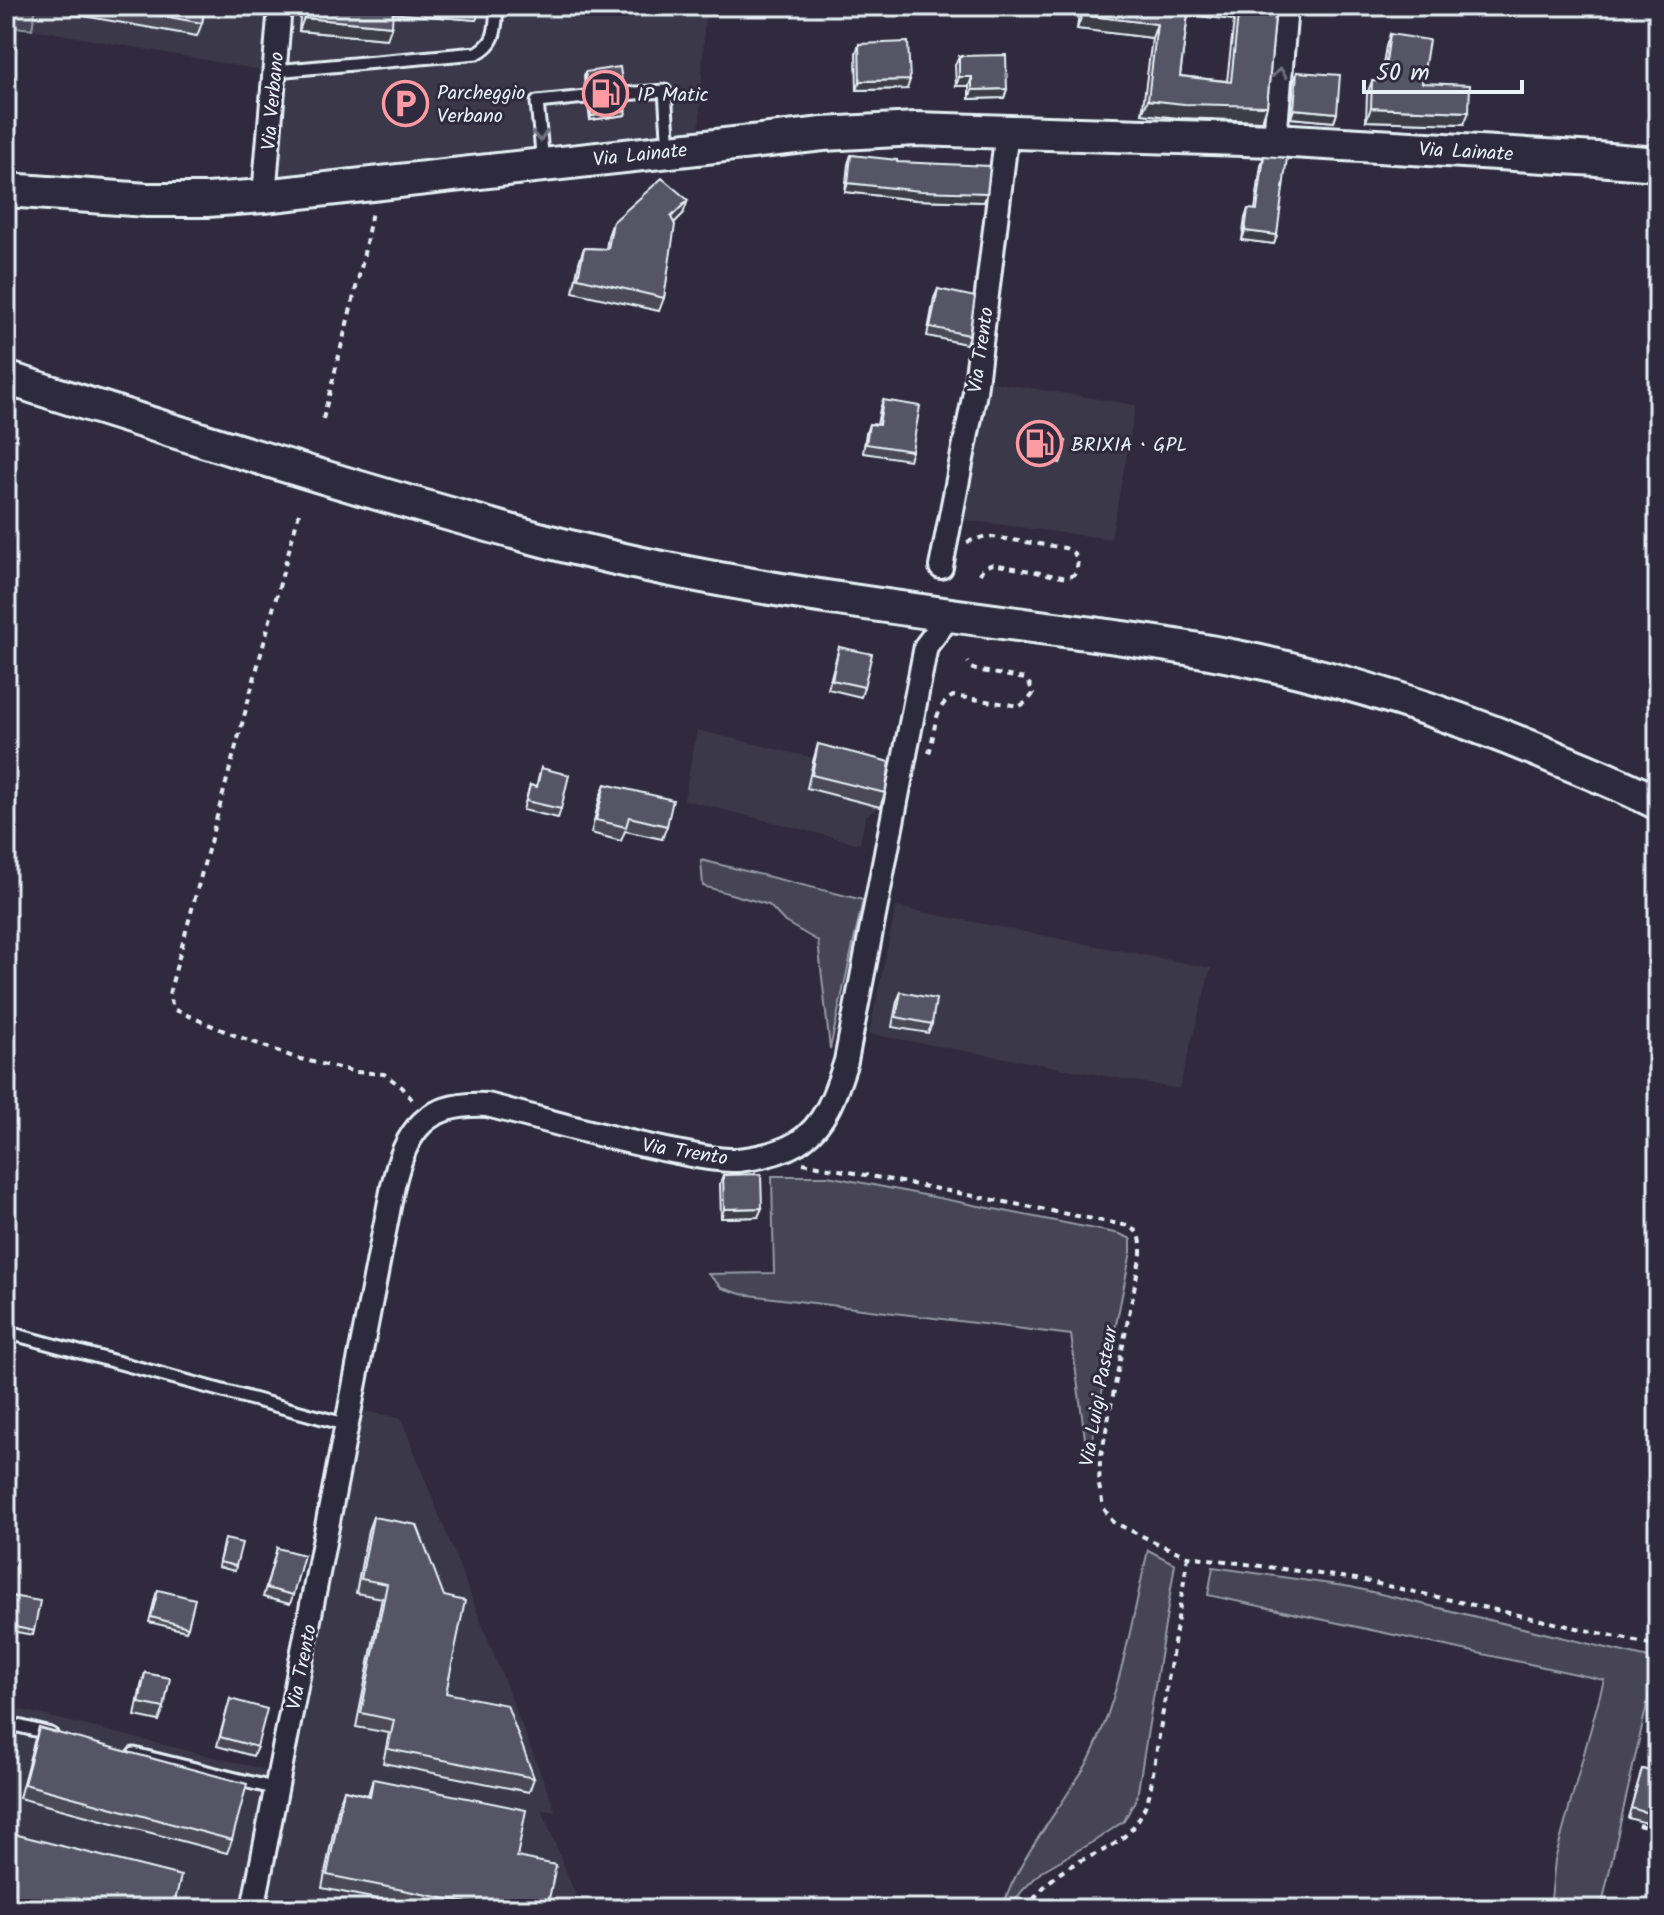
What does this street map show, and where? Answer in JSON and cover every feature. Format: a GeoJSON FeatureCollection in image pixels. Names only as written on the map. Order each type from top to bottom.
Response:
{"type":"FeatureCollection","features":[{"type":"Feature","properties":{"kind":"main road","name":"Via Lainate"},"geometry":{"type":"LineString","coordinates":[[6,190],[147,200],[207,200],[823,134],[916,129],[1275,140],[1658,164]]}},
{"type":"Feature","properties":{"kind":"main road"},"geometry":{"type":"LineString","coordinates":[[6,378],[310,473],[559,545],[667,569],[950,615],[1149,642],[1321,676],[1507,737],[1658,803]]}},
{"type":"Feature","properties":{"kind":"street","name":"Via Verbano"},"geometry":{"type":"LineString","coordinates":[[264,196],[280,6]]}},
{"type":"Feature","properties":{"kind":"street"},"geometry":{"type":"LineString","coordinates":[[1275,140],[1286,6]]}},
{"type":"Feature","properties":{"kind":"street","name":"Via Trento"},"geometry":{"type":"LineString","coordinates":[[941,567],[977,378],[1007,131]]}},
{"type":"Feature","properties":{"kind":"street"},"geometry":{"type":"LineString","coordinates":[[911,609],[926,646]]}},
{"type":"Feature","properties":{"kind":"street"},"geometry":{"type":"LineString","coordinates":[[926,646],[950,615]]}},
{"type":"Feature","properties":{"kind":"street","name":"Via Trento"},"geometry":{"type":"LineString","coordinates":[[253,1909],[404,1147],[423,1122],[438,1110],[465,1104],[487,1105],[649,1147],[737,1160],[773,1154],[797,1143],[820,1122],[836,1093],[846,1061],[926,646]]}},
{"type":"Feature","properties":{"kind":"lane"},"geometry":{"type":"LineString","coordinates":[[275,71],[477,53],[487,48],[494,38],[497,6]]}},
{"type":"Feature","properties":{"kind":"lane"},"geometry":{"type":"LineString","coordinates":[[622,94],[665,91],[669,150]]}},
{"type":"Feature","properties":{"kind":"lane"},"geometry":{"type":"LineString","coordinates":[[543,164],[537,102],[586,97]]}},
{"type":"Feature","properties":{"kind":"lane"},"geometry":{"type":"LineString","coordinates":[[6,1332],[348,1426]]}},
{"type":"Feature","properties":{"kind":"lane"},"geometry":{"type":"LineString","coordinates":[[6,1723],[66,1738]]}},
{"type":"Feature","properties":{"kind":"lane"},"geometry":{"type":"LineString","coordinates":[[126,1752],[277,1789]]}},
{"type":"Feature","properties":{"kind":"path"},"geometry":{"type":"LineString","coordinates":[[323,419],[362,264],[377,183]]}},
{"type":"Feature","properties":{"kind":"path"},"geometry":{"type":"LineString","coordinates":[[299,513],[169,994],[173,1009],[296,1058],[356,1072],[384,1074],[413,1100],[423,1122]]}},
{"type":"Feature","properties":{"kind":"path"},"geometry":{"type":"LineString","coordinates":[[946,539],[964,542],[986,536],[1065,548],[1078,557],[1075,574],[1067,578],[993,564],[983,568],[979,576]]}},
{"type":"Feature","properties":{"kind":"path"},"geometry":{"type":"LineString","coordinates":[[904,757],[920,760],[926,757],[939,708],[953,696],[1020,706],[1033,694],[1025,679],[976,670],[968,662]]}},
{"type":"Feature","properties":{"kind":"path","name":"Via Luigi Pasteur"},"geometry":{"type":"LineString","coordinates":[[773,1154],[808,1165],[1129,1226],[1137,1232],[1141,1254],[1100,1461],[1099,1485],[1103,1507],[1113,1522],[1188,1556],[1356,1579],[1658,1646]]}},
{"type":"Feature","properties":{"kind":"path"},"geometry":{"type":"LineString","coordinates":[[1027,1909],[1035,1896],[1067,1867],[1112,1846],[1129,1832],[1146,1804],[1188,1556]]}},
{"type":"Feature","properties":{"kind":"path"},"geometry":{"type":"LineString","coordinates":[[1638,1825],[1658,1830]]}},
{"type":"Feature","properties":{"kind":"shaded area"},"geometry":{"type":"Polygon","coordinates":[[[6,6],[36,6],[32,29],[6,26],[6,6]]]}},
{"type":"Feature","properties":{"kind":"shaded area"},"geometry":{"type":"Polygon","coordinates":[[[36,6],[767,6],[767,13],[705,16],[699,138],[254,183],[260,70],[32,29],[36,6]]]}},
{"type":"Feature","properties":{"kind":"shaded area"},"geometry":{"type":"Polygon","coordinates":[[[987,381],[1136,405],[1111,539],[963,520],[987,381]]]}},
{"type":"Feature","properties":{"kind":"shaded area"},"geometry":{"type":"Polygon","coordinates":[[[697,730],[885,775],[880,807],[866,815],[860,844],[684,800],[697,730]]]}},
{"type":"Feature","properties":{"kind":"shaded area"},"geometry":{"type":"Polygon","coordinates":[[[701,860],[863,900],[830,1049],[818,941],[785,922],[769,905],[703,886],[701,860]]]}},
{"type":"Feature","properties":{"kind":"shaded area"},"geometry":{"type":"Polygon","coordinates":[[[896,907],[1211,968],[1179,1089],[869,1034],[896,907]]]}},
{"type":"Feature","properties":{"kind":"shaded area"},"geometry":{"type":"Polygon","coordinates":[[[772,1176],[828,1176],[1120,1234],[1131,1239],[1131,1252],[1088,1460],[1071,1335],[741,1294],[722,1288],[708,1274],[774,1273],[772,1176]]]}},
{"type":"Feature","properties":{"kind":"shaded area"},"geometry":{"type":"Polygon","coordinates":[[[364,1411],[401,1418],[556,1812],[542,1810],[581,1909],[6,1909],[6,1706],[292,1776],[364,1411]]]}},
{"type":"Feature","properties":{"kind":"shaded area"},"geometry":{"type":"Polygon","coordinates":[[[1148,1550],[1175,1564],[1137,1797],[1124,1821],[1042,1871],[1022,1891],[1010,1909],[1002,1909],[1024,1861],[1087,1764],[1101,1732],[1125,1655],[1148,1550]]]}},
{"type":"Feature","properties":{"kind":"shaded area"},"geometry":{"type":"Polygon","coordinates":[[[1213,1567],[1351,1587],[1657,1660],[1603,1900],[1607,1901],[1605,1909],[1550,1909],[1555,1860],[1604,1680],[1208,1595],[1213,1567]]]}},
{"type":"Feature","properties":{"kind":"building"},"geometry":{"type":"Polygon","coordinates":[[[109,6],[205,6],[202,23],[109,6]]]}},
{"type":"Feature","properties":{"kind":"building"},"geometry":{"type":"Polygon","coordinates":[[[305,6],[393,6],[392,26],[304,18],[305,6]]]}},
{"type":"Feature","properties":{"kind":"building"},"geometry":{"type":"Polygon","coordinates":[[[1083,6],[1189,6],[1180,76],[1231,82],[1239,6],[1276,6],[1267,106],[1148,100],[1157,24],[1082,15],[1083,6]]]}},
{"type":"Feature","properties":{"kind":"building"},"geometry":{"type":"Polygon","coordinates":[[[1390,34],[1429,40],[1422,83],[1470,85],[1469,112],[1371,108],[1372,81],[1383,82],[1390,34]]]}},
{"type":"Feature","properties":{"kind":"building"},"geometry":{"type":"Polygon","coordinates":[[[908,42],[910,80],[860,81],[859,44],[908,42]]]}},
{"type":"Feature","properties":{"kind":"building"},"geometry":{"type":"Polygon","coordinates":[[[1006,55],[1007,89],[972,90],[972,77],[959,77],[959,56],[1006,55]]]}},
{"type":"Feature","properties":{"kind":"building"},"geometry":{"type":"Polygon","coordinates":[[[620,67],[622,81],[616,85],[615,91],[619,97],[625,98],[626,111],[591,116],[589,101],[595,97],[596,91],[587,84],[585,72],[620,67]]]}},
{"type":"Feature","properties":{"kind":"building"},"geometry":{"type":"Polygon","coordinates":[[[1297,72],[1340,75],[1337,113],[1294,109],[1297,72]]]}},
{"type":"Feature","properties":{"kind":"building"},"geometry":{"type":"Polygon","coordinates":[[[851,155],[897,162],[990,166],[987,193],[920,191],[848,183],[851,155]]]}},
{"type":"Feature","properties":{"kind":"building"},"geometry":{"type":"Polygon","coordinates":[[[1264,156],[1287,158],[1277,235],[1245,231],[1248,209],[1257,210],[1264,156]]]}},
{"type":"Feature","properties":{"kind":"building"},"geometry":{"type":"Polygon","coordinates":[[[662,178],[688,200],[671,217],[675,225],[664,298],[578,278],[584,248],[608,249],[613,222],[662,178]]]}},
{"type":"Feature","properties":{"kind":"building"},"geometry":{"type":"Polygon","coordinates":[[[938,289],[975,297],[969,335],[930,327],[938,289]]]}},
{"type":"Feature","properties":{"kind":"building"},"geometry":{"type":"Polygon","coordinates":[[[883,400],[920,406],[912,451],[866,444],[869,424],[879,425],[883,400]]]}},
{"type":"Feature","properties":{"kind":"building"},"geometry":{"type":"Polygon","coordinates":[[[1044,435],[1066,441],[1062,458],[1039,453],[1044,435]]]}},
{"type":"Feature","properties":{"kind":"building"},"geometry":{"type":"Polygon","coordinates":[[[839,647],[872,654],[864,687],[832,680],[839,647]]]}},
{"type":"Feature","properties":{"kind":"building"},"geometry":{"type":"Polygon","coordinates":[[[818,744],[890,762],[885,793],[812,775],[818,744]]]}},
{"type":"Feature","properties":{"kind":"building"},"geometry":{"type":"Polygon","coordinates":[[[541,768],[569,775],[561,809],[526,801],[530,785],[537,787],[541,768]]]}},
{"type":"Feature","properties":{"kind":"building"},"geometry":{"type":"Polygon","coordinates":[[[605,784],[673,800],[667,826],[629,817],[626,827],[596,820],[605,784]]]}},
{"type":"Feature","properties":{"kind":"building"},"geometry":{"type":"Polygon","coordinates":[[[901,992],[936,999],[932,1024],[896,1017],[901,992]]]}},
{"type":"Feature","properties":{"kind":"building"},"geometry":{"type":"Polygon","coordinates":[[[761,1174],[762,1208],[724,1209],[723,1175],[761,1174]]]}},
{"type":"Feature","properties":{"kind":"building"},"geometry":{"type":"Polygon","coordinates":[[[373,1517],[417,1525],[444,1596],[465,1601],[446,1693],[507,1705],[534,1778],[388,1749],[394,1720],[361,1713],[387,1584],[361,1579],[373,1517]]]}},
{"type":"Feature","properties":{"kind":"building"},"geometry":{"type":"Polygon","coordinates":[[[225,1539],[242,1543],[236,1566],[219,1562],[225,1539]]]}},
{"type":"Feature","properties":{"kind":"building"},"geometry":{"type":"Polygon","coordinates":[[[277,1548],[304,1555],[293,1595],[266,1588],[277,1548]]]}},
{"type":"Feature","properties":{"kind":"building"},"geometry":{"type":"Polygon","coordinates":[[[158,1590],[195,1599],[188,1627],[151,1617],[158,1590]]]}},
{"type":"Feature","properties":{"kind":"building"},"geometry":{"type":"Polygon","coordinates":[[[6,1595],[40,1601],[34,1631],[6,1625],[6,1595]]]}},
{"type":"Feature","properties":{"kind":"building"},"geometry":{"type":"Polygon","coordinates":[[[145,1673],[170,1678],[164,1708],[139,1703],[145,1673]]]}},
{"type":"Feature","properties":{"kind":"building"},"geometry":{"type":"Polygon","coordinates":[[[230,1699],[267,1709],[257,1747],[220,1737],[230,1699]]]}},
{"type":"Feature","properties":{"kind":"building"},"geometry":{"type":"Polygon","coordinates":[[[39,1728],[247,1784],[232,1840],[24,1784],[39,1728]]]}},
{"type":"Feature","properties":{"kind":"building"},"geometry":{"type":"Polygon","coordinates":[[[1642,1769],[1658,1773],[1658,1816],[1631,1808],[1642,1769]]]}},
{"type":"Feature","properties":{"kind":"building"},"geometry":{"type":"Polygon","coordinates":[[[373,1779],[526,1810],[517,1857],[556,1865],[547,1909],[498,1909],[327,1875],[344,1790],[370,1796],[373,1779]]]}},
{"type":"Feature","properties":{"kind":"building"},"geometry":{"type":"Polygon","coordinates":[[[6,1832],[181,1876],[173,1909],[6,1909],[6,1832]]]}},
{"type":"Feature","properties":{"kind":"place","name":"IP Matic"},"geometry":{"type":"Point","coordinates":[606,94]}},
{"type":"Feature","properties":{"kind":"place","name":"Parcheggio Verbano"},"geometry":{"type":"Point","coordinates":[406,103]}},
{"type":"Feature","properties":{"kind":"place","name":"BRIXIA • GPL"},"geometry":{"type":"Point","coordinates":[1040,444]}}]}
